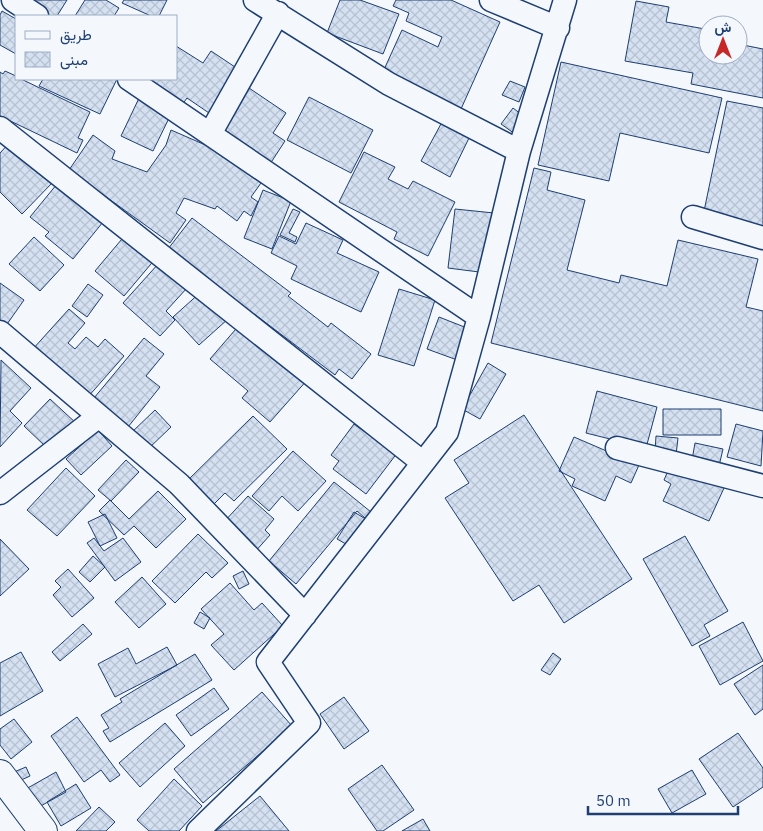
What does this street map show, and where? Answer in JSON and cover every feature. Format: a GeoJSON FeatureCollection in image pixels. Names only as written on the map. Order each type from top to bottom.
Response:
{"type":"FeatureCollection","features":[{"type":"Feature","properties":{"kind":"main road"},"geometry":{"type":"LineString","coordinates":[[0,774],[43,831]]}},
{"type":"Feature","properties":{"kind":"street"},"geometry":{"type":"LineString","coordinates":[[13,0],[36,15]]}},
{"type":"Feature","properties":{"kind":"street"},"geometry":{"type":"LineString","coordinates":[[255,0],[389,84],[519,152]]}},
{"type":"Feature","properties":{"kind":"street"},"geometry":{"type":"LineString","coordinates":[[491,0],[558,28]]}},
{"type":"Feature","properties":{"kind":"street"},"geometry":{"type":"LineString","coordinates":[[198,831],[309,723],[268,662],[447,432],[479,317],[519,152],[566,0]]}},
{"type":"Feature","properties":{"kind":"street"},"geometry":{"type":"LineString","coordinates":[[210,134],[278,14]]}},
{"type":"Feature","properties":{"kind":"street"},"geometry":{"type":"LineString","coordinates":[[130,80],[479,317]]}},
{"type":"Feature","properties":{"kind":"street"},"geometry":{"type":"LineString","coordinates":[[0,128],[422,462]]}},
{"type":"Feature","properties":{"kind":"street"},"geometry":{"type":"LineString","coordinates":[[693,217],[763,238]]}},
{"type":"Feature","properties":{"kind":"street"},"geometry":{"type":"LineString","coordinates":[[0,332],[179,484],[305,615]]}},
{"type":"Feature","properties":{"kind":"street"},"geometry":{"type":"LineString","coordinates":[[0,493],[99,416]]}},
{"type":"Feature","properties":{"kind":"street"},"geometry":{"type":"LineString","coordinates":[[616,448],[763,486]]}},
{"type":"Feature","properties":{"kind":"building"},"geometry":{"type":"Polygon","coordinates":[[[20,0],[67,0],[58,15],[43,15],[20,0]]]}},
{"type":"Feature","properties":{"kind":"building"},"geometry":{"type":"Polygon","coordinates":[[[85,0],[106,0],[119,8],[115,15],[76,15],[85,0]]]}},
{"type":"Feature","properties":{"kind":"building"},"geometry":{"type":"Polygon","coordinates":[[[124,0],[167,0],[160,15],[149,15],[122,3],[124,0]]]}},
{"type":"Feature","properties":{"kind":"building"},"geometry":{"type":"Polygon","coordinates":[[[340,0],[360,0],[399,14],[383,54],[327,33],[340,0]]]}},
{"type":"Feature","properties":{"kind":"building"},"geometry":{"type":"Polygon","coordinates":[[[396,0],[451,0],[500,22],[461,109],[382,74],[402,30],[438,47],[442,37],[406,21],[409,13],[393,6],[396,0]]]}},
{"type":"Feature","properties":{"kind":"building"},"geometry":{"type":"Polygon","coordinates":[[[636,1],[669,7],[666,22],[698,28],[698,65],[748,65],[748,46],[763,49],[763,98],[691,84],[693,73],[625,61],[636,1]]]}},
{"type":"Feature","properties":{"kind":"building"},"geometry":{"type":"Polygon","coordinates":[[[2,11],[15,18],[15,53],[0,45],[0,15],[2,11]]]}},
{"type":"Feature","properties":{"kind":"building"},"geometry":{"type":"Polygon","coordinates":[[[178,47],[203,63],[211,51],[238,69],[209,113],[187,98],[182,105],[143,80],[178,80],[178,47]]]}},
{"type":"Feature","properties":{"kind":"building"},"geometry":{"type":"Polygon","coordinates":[[[561,62],[722,98],[709,153],[620,133],[609,181],[538,165],[561,62]]]}},
{"type":"Feature","properties":{"kind":"building"},"geometry":{"type":"Polygon","coordinates":[[[5,71],[15,76],[15,80],[23,80],[90,112],[78,138],[83,140],[77,153],[0,116],[0,72],[3,74],[5,71]]]}},
{"type":"Feature","properties":{"kind":"building"},"geometry":{"type":"Polygon","coordinates":[[[42,80],[117,80],[100,114],[39,86],[42,80]]]}},
{"type":"Feature","properties":{"kind":"building"},"geometry":{"type":"Polygon","coordinates":[[[510,81],[525,87],[519,102],[502,95],[510,81]]]}},
{"type":"Feature","properties":{"kind":"building"},"geometry":{"type":"Polygon","coordinates":[[[249,88],[286,113],[273,133],[285,141],[270,164],[220,130],[249,88]]]}},
{"type":"Feature","properties":{"kind":"building"},"geometry":{"type":"Polygon","coordinates":[[[140,96],[172,112],[153,151],[121,136],[140,96]]]}},
{"type":"Feature","properties":{"kind":"building"},"geometry":{"type":"Polygon","coordinates":[[[309,97],[373,130],[351,173],[287,140],[309,97]]]}},
{"type":"Feature","properties":{"kind":"building"},"geometry":{"type":"Polygon","coordinates":[[[727,101],[763,108],[763,228],[703,216],[727,101]]]}},
{"type":"Feature","properties":{"kind":"building"},"geometry":{"type":"Polygon","coordinates":[[[513,108],[526,118],[515,134],[501,124],[513,108]]]}},
{"type":"Feature","properties":{"kind":"building"},"geometry":{"type":"Polygon","coordinates":[[[442,122],[470,136],[450,177],[421,161],[442,122]]]}},
{"type":"Feature","properties":{"kind":"building"},"geometry":{"type":"Polygon","coordinates":[[[171,130],[242,161],[241,169],[261,183],[251,197],[258,202],[251,216],[244,211],[237,221],[217,206],[215,209],[184,198],[176,213],[186,220],[170,243],[69,170],[93,135],[115,151],[112,159],[147,172],[166,145],[171,130]]]}},
{"type":"Feature","properties":{"kind":"building"},"geometry":{"type":"Polygon","coordinates":[[[12,140],[54,181],[22,214],[0,192],[0,153],[12,140]]]}},
{"type":"Feature","properties":{"kind":"building"},"geometry":{"type":"Polygon","coordinates":[[[364,152],[395,167],[388,179],[408,189],[413,181],[455,202],[428,256],[394,239],[397,232],[339,202],[364,152]]]}},
{"type":"Feature","properties":{"kind":"building"},"geometry":{"type":"Polygon","coordinates":[[[534,168],[551,172],[547,190],[585,200],[567,270],[619,283],[621,275],[667,286],[678,240],[758,259],[746,307],[763,311],[763,411],[491,343],[534,168]]]}},
{"type":"Feature","properties":{"kind":"building"},"geometry":{"type":"Polygon","coordinates":[[[57,184],[103,222],[73,259],[45,236],[49,232],[30,217],[57,184]]]}},
{"type":"Feature","properties":{"kind":"building"},"geometry":{"type":"Polygon","coordinates":[[[263,190],[291,201],[272,249],[244,238],[263,190]]]}},
{"type":"Feature","properties":{"kind":"building"},"geometry":{"type":"Polygon","coordinates":[[[293,209],[300,212],[289,233],[297,237],[295,242],[280,235],[293,209]]]}},
{"type":"Feature","properties":{"kind":"building"},"geometry":{"type":"Polygon","coordinates":[[[455,209],[494,213],[487,273],[448,268],[455,209]]]}},
{"type":"Feature","properties":{"kind":"building"},"geometry":{"type":"Polygon","coordinates":[[[192,218],[291,293],[288,296],[328,327],[331,323],[371,354],[352,379],[339,369],[335,375],[168,249],[192,218]]]}},
{"type":"Feature","properties":{"kind":"building"},"geometry":{"type":"Polygon","coordinates":[[[306,223],[343,240],[337,253],[379,272],[361,312],[291,279],[297,266],[271,253],[279,236],[296,244],[306,223]]]}},
{"type":"Feature","properties":{"kind":"building"},"geometry":{"type":"Polygon","coordinates":[[[127,233],[156,258],[124,296],[95,271],[127,233]]]}},
{"type":"Feature","properties":{"kind":"building"},"geometry":{"type":"Polygon","coordinates":[[[34,237],[64,265],[40,291],[9,264],[34,237]]]}},
{"type":"Feature","properties":{"kind":"building"},"geometry":{"type":"Polygon","coordinates":[[[159,263],[187,288],[166,311],[175,320],[160,336],[123,303],[159,263]]]}},
{"type":"Feature","properties":{"kind":"building"},"geometry":{"type":"Polygon","coordinates":[[[0,283],[24,300],[5,327],[0,324],[0,283]]]}},
{"type":"Feature","properties":{"kind":"building"},"geometry":{"type":"Polygon","coordinates":[[[88,284],[103,295],[87,317],[72,306],[88,284]]]}},
{"type":"Feature","properties":{"kind":"building"},"geometry":{"type":"Polygon","coordinates":[[[399,289],[435,300],[414,366],[378,355],[399,289]]]}},
{"type":"Feature","properties":{"kind":"building"},"geometry":{"type":"Polygon","coordinates":[[[202,291],[228,319],[199,345],[173,317],[202,291]]]}},
{"type":"Feature","properties":{"kind":"building"},"geometry":{"type":"Polygon","coordinates":[[[69,309],[85,323],[68,343],[75,349],[86,337],[98,347],[105,339],[124,356],[87,398],[32,350],[69,309]]]}},
{"type":"Feature","properties":{"kind":"building"},"geometry":{"type":"Polygon","coordinates":[[[439,317],[472,330],[460,361],[427,349],[439,317]]]}},
{"type":"Feature","properties":{"kind":"building"},"geometry":{"type":"Polygon","coordinates":[[[242,322],[308,379],[270,422],[242,398],[248,391],[210,359],[242,322]]]}},
{"type":"Feature","properties":{"kind":"building"},"geometry":{"type":"Polygon","coordinates":[[[144,338],[164,354],[146,376],[160,387],[124,432],[89,404],[144,338]]]}},
{"type":"Feature","properties":{"kind":"building"},"geometry":{"type":"Polygon","coordinates":[[[1,360],[31,388],[10,411],[22,423],[0,447],[1,360]]]}},
{"type":"Feature","properties":{"kind":"building"},"geometry":{"type":"Polygon","coordinates":[[[488,363],[506,374],[480,419],[462,409],[488,363]]]}},
{"type":"Feature","properties":{"kind":"building"},"geometry":{"type":"Polygon","coordinates":[[[597,391],[657,407],[646,448],[586,433],[597,391]]]}},
{"type":"Feature","properties":{"kind":"building"},"geometry":{"type":"Polygon","coordinates":[[[50,399],[77,424],[45,446],[24,426],[50,399]]]}},
{"type":"Feature","properties":{"kind":"building"},"geometry":{"type":"Polygon","coordinates":[[[663,409],[721,409],[721,435],[663,435],[663,409]]]}},
{"type":"Feature","properties":{"kind":"building"},"geometry":{"type":"Polygon","coordinates":[[[155,410],[171,427],[147,450],[131,433],[155,410]]]}},
{"type":"Feature","properties":{"kind":"building"},"geometry":{"type":"Polygon","coordinates":[[[524,415],[632,579],[564,623],[539,585],[513,601],[445,498],[469,483],[454,460],[524,415]]]}},
{"type":"Feature","properties":{"kind":"building"},"geometry":{"type":"Polygon","coordinates":[[[253,416],[287,449],[234,501],[225,493],[211,507],[186,482],[253,416]]]}},
{"type":"Feature","properties":{"kind":"building"},"geometry":{"type":"Polygon","coordinates":[[[354,424],[365,432],[370,425],[401,448],[366,494],[333,469],[339,461],[331,455],[354,424]]]}},
{"type":"Feature","properties":{"kind":"building"},"geometry":{"type":"Polygon","coordinates":[[[736,424],[763,431],[761,466],[727,457],[736,424]]]}},
{"type":"Feature","properties":{"kind":"building"},"geometry":{"type":"Polygon","coordinates":[[[98,430],[112,446],[81,475],[66,459],[98,430]]]}},
{"type":"Feature","properties":{"kind":"building"},"geometry":{"type":"Polygon","coordinates":[[[656,436],[678,438],[676,455],[655,452],[656,436]]]}},
{"type":"Feature","properties":{"kind":"building"},"geometry":{"type":"Polygon","coordinates":[[[574,437],[639,465],[631,483],[616,476],[605,501],[572,486],[575,479],[559,471],[574,437]]]}},
{"type":"Feature","properties":{"kind":"building"},"geometry":{"type":"Polygon","coordinates":[[[695,443],[723,449],[719,466],[692,460],[695,443]]]}},
{"type":"Feature","properties":{"kind":"building"},"geometry":{"type":"Polygon","coordinates":[[[293,451],[326,481],[298,511],[282,496],[269,511],[252,496],[293,451]]]}},
{"type":"Feature","properties":{"kind":"building"},"geometry":{"type":"Polygon","coordinates":[[[126,460],[139,472],[111,501],[98,490],[126,460]]]}},
{"type":"Feature","properties":{"kind":"building"},"geometry":{"type":"Polygon","coordinates":[[[671,464],[724,488],[709,521],[663,501],[671,484],[664,480],[671,464]]]}},
{"type":"Feature","properties":{"kind":"building"},"geometry":{"type":"Polygon","coordinates":[[[66,468],[95,496],[57,536],[27,510],[66,468]]]}},
{"type":"Feature","properties":{"kind":"building"},"geometry":{"type":"Polygon","coordinates":[[[334,482],[371,512],[365,518],[357,511],[296,584],[269,561],[334,482]]]}},
{"type":"Feature","properties":{"kind":"building"},"geometry":{"type":"Polygon","coordinates":[[[158,491],[186,519],[156,548],[134,526],[124,535],[99,511],[110,500],[129,519],[158,491]]]}},
{"type":"Feature","properties":{"kind":"building"},"geometry":{"type":"Polygon","coordinates":[[[248,496],[274,519],[265,530],[270,535],[254,553],[222,524],[248,496]]]}},
{"type":"Feature","properties":{"kind":"building"},"geometry":{"type":"Polygon","coordinates":[[[354,512],[369,521],[353,548],[337,539],[354,512]]]}},
{"type":"Feature","properties":{"kind":"building"},"geometry":{"type":"Polygon","coordinates":[[[105,514],[117,538],[100,546],[88,522],[105,514]]]}},
{"type":"Feature","properties":{"kind":"building"},"geometry":{"type":"Polygon","coordinates":[[[198,534],[228,563],[212,578],[206,572],[175,603],[152,581],[198,534]]]}},
{"type":"Feature","properties":{"kind":"building"},"geometry":{"type":"Polygon","coordinates":[[[685,536],[728,611],[704,625],[710,636],[692,646],[643,559],[685,536]]]}},
{"type":"Feature","properties":{"kind":"building"},"geometry":{"type":"Polygon","coordinates":[[[94,538],[104,551],[123,538],[141,562],[115,581],[87,543],[94,538]]]}},
{"type":"Feature","properties":{"kind":"building"},"geometry":{"type":"Polygon","coordinates":[[[0,539],[29,569],[0,596],[0,539]]]}},
{"type":"Feature","properties":{"kind":"building"},"geometry":{"type":"Polygon","coordinates":[[[93,556],[105,567],[90,582],[79,572],[93,556]]]}},
{"type":"Feature","properties":{"kind":"building"},"geometry":{"type":"Polygon","coordinates":[[[68,569],[94,598],[72,617],[53,595],[61,587],[55,581],[68,569]]]}},
{"type":"Feature","properties":{"kind":"building"},"geometry":{"type":"Polygon","coordinates":[[[243,571],[249,584],[239,589],[233,576],[243,571]]]}},
{"type":"Feature","properties":{"kind":"building"},"geometry":{"type":"Polygon","coordinates":[[[142,577],[166,604],[139,628],[115,602],[142,577]]]}},
{"type":"Feature","properties":{"kind":"building"},"geometry":{"type":"Polygon","coordinates":[[[230,583],[254,610],[262,603],[283,626],[234,670],[211,645],[224,634],[201,609],[230,583]]]}},
{"type":"Feature","properties":{"kind":"building"},"geometry":{"type":"Polygon","coordinates":[[[200,612],[210,618],[204,629],[194,623],[200,612]]]}},
{"type":"Feature","properties":{"kind":"building"},"geometry":{"type":"Polygon","coordinates":[[[743,622],[763,661],[720,685],[699,646],[743,622]]]}},
{"type":"Feature","properties":{"kind":"building"},"geometry":{"type":"Polygon","coordinates":[[[83,624],[92,634],[60,661],[52,652],[83,624]]]}},
{"type":"Feature","properties":{"kind":"building"},"geometry":{"type":"Polygon","coordinates":[[[167,647],[177,665],[115,697],[98,664],[128,648],[136,664],[167,647]]]}},
{"type":"Feature","properties":{"kind":"building"},"geometry":{"type":"Polygon","coordinates":[[[21,652],[43,691],[0,716],[0,663],[21,652]]]}},
{"type":"Feature","properties":{"kind":"building"},"geometry":{"type":"Polygon","coordinates":[[[553,653],[561,659],[550,675],[541,670],[553,653]]]}},
{"type":"Feature","properties":{"kind":"building"},"geometry":{"type":"Polygon","coordinates":[[[195,654],[212,680],[110,742],[103,731],[109,728],[101,715],[122,702],[120,699],[195,654]]]}},
{"type":"Feature","properties":{"kind":"building"},"geometry":{"type":"Polygon","coordinates":[[[763,665],[763,709],[755,715],[734,684],[763,665]]]}},
{"type":"Feature","properties":{"kind":"building"},"geometry":{"type":"Polygon","coordinates":[[[214,688],[229,709],[191,736],[176,715],[214,688]]]}},
{"type":"Feature","properties":{"kind":"building"},"geometry":{"type":"Polygon","coordinates":[[[262,692],[292,726],[203,803],[174,769],[262,692]]]}},
{"type":"Feature","properties":{"kind":"building"},"geometry":{"type":"Polygon","coordinates":[[[344,697],[369,731],[344,749],[320,714],[344,697]]]}},
{"type":"Feature","properties":{"kind":"building"},"geometry":{"type":"Polygon","coordinates":[[[77,717],[120,775],[110,782],[101,770],[84,782],[51,736],[77,717]]]}},
{"type":"Feature","properties":{"kind":"building"},"geometry":{"type":"Polygon","coordinates":[[[14,719],[32,742],[11,759],[0,745],[0,729],[14,719]]]}},
{"type":"Feature","properties":{"kind":"building"},"geometry":{"type":"Polygon","coordinates":[[[165,723],[185,746],[140,787],[119,763],[165,723]]]}},
{"type":"Feature","properties":{"kind":"building"},"geometry":{"type":"Polygon","coordinates":[[[738,733],[763,768],[763,787],[733,807],[699,759],[738,733]]]}},
{"type":"Feature","properties":{"kind":"building"},"geometry":{"type":"Polygon","coordinates":[[[382,765],[414,810],[383,831],[377,831],[348,789],[382,765]]]}},
{"type":"Feature","properties":{"kind":"building"},"geometry":{"type":"Polygon","coordinates":[[[26,767],[30,776],[19,781],[14,772],[26,767]]]}},
{"type":"Feature","properties":{"kind":"building"},"geometry":{"type":"Polygon","coordinates":[[[692,770],[706,794],[672,813],[658,789],[692,770]]]}},
{"type":"Feature","properties":{"kind":"building"},"geometry":{"type":"Polygon","coordinates":[[[56,772],[66,792],[37,808],[26,789],[56,772]]]}},
{"type":"Feature","properties":{"kind":"building"},"geometry":{"type":"Polygon","coordinates":[[[174,779],[202,806],[179,831],[149,831],[137,820],[174,779]]]}},
{"type":"Feature","properties":{"kind":"building"},"geometry":{"type":"Polygon","coordinates":[[[76,784],[91,808],[61,826],[47,802],[76,784]]]}},
{"type":"Feature","properties":{"kind":"building"},"geometry":{"type":"Polygon","coordinates":[[[260,796],[289,831],[216,831],[260,796]]]}},
{"type":"Feature","properties":{"kind":"building"},"geometry":{"type":"Polygon","coordinates":[[[99,807],[115,822],[106,831],[76,831],[99,807]]]}},
{"type":"Feature","properties":{"kind":"building"},"geometry":{"type":"Polygon","coordinates":[[[423,819],[430,831],[402,831],[423,819]]]}}]}
